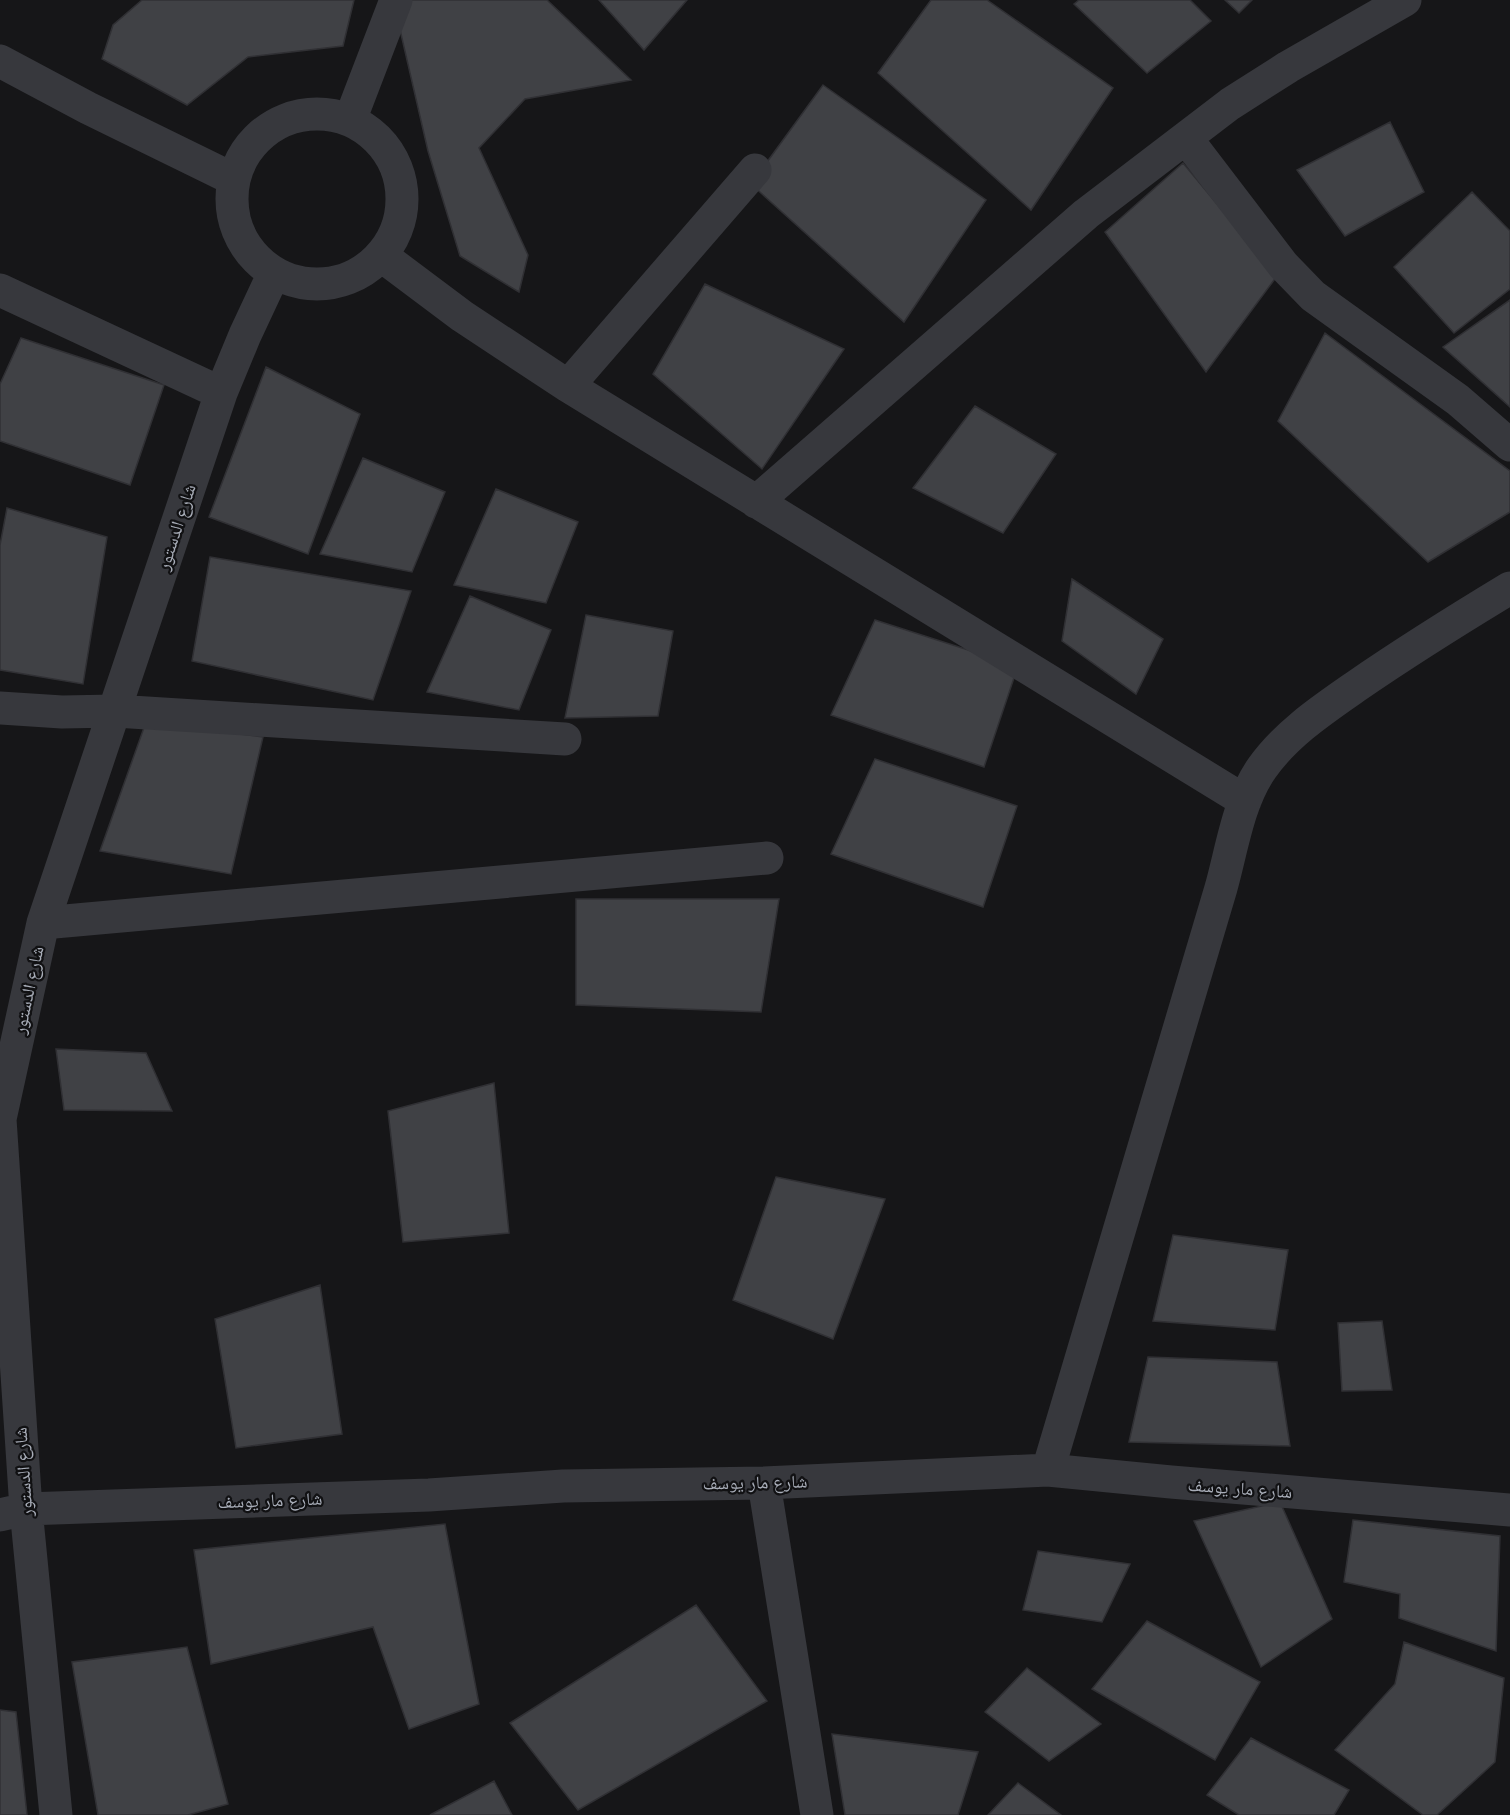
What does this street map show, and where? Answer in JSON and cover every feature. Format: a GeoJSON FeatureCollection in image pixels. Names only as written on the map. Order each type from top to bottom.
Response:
{"type":"FeatureCollection","features":[{"type":"Feature","properties":{"kind":"street"},"geometry":{"type":"LineString","coordinates":[[350,120],[396,0]]}},
{"type":"Feature","properties":{"kind":"street"},"geometry":{"type":"LineString","coordinates":[[756,502],[1086,214],[1230,104],[1288,67],[1405,0]]}},
{"type":"Feature","properties":{"kind":"street"},"geometry":{"type":"LineString","coordinates":[[0,62],[88,108],[234,178]]}},
{"type":"Feature","properties":{"kind":"street"},"geometry":{"type":"LineString","coordinates":[[314,113],[350,120],[383,143],[401,180],[401,220],[382,256],[359,274],[331,284],[302,283],[274,273],[247,248],[233,215],[234,178],[249,146],[278,122],[314,113]]}},
{"type":"Feature","properties":{"kind":"street"},"geometry":{"type":"LineString","coordinates":[[1186,138],[1284,265],[1313,296],[1458,400],[1510,445]]}},
{"type":"Feature","properties":{"kind":"street"},"geometry":{"type":"LineString","coordinates":[[568,386],[755,170]]}},
{"type":"Feature","properties":{"kind":"street"},"geometry":{"type":"LineString","coordinates":[[382,256],[462,316],[568,386],[1245,801]]}},
{"type":"Feature","properties":{"kind":"street","name":"شارع الدستور"},"geometry":{"type":"LineString","coordinates":[[56,1815],[13,1512],[0,1119],[43,923],[221,393],[274,273]]}},
{"type":"Feature","properties":{"kind":"street"},"geometry":{"type":"LineString","coordinates":[[0,290],[221,393]]}},
{"type":"Feature","properties":{"kind":"street"},"geometry":{"type":"LineString","coordinates":[[1048,1470],[1245,801],[1262,768],[1293,734],[1398,657],[1510,588]]}},
{"type":"Feature","properties":{"kind":"street"},"geometry":{"type":"LineString","coordinates":[[0,708],[62,712],[115,711],[565,739]]}},
{"type":"Feature","properties":{"kind":"street"},"geometry":{"type":"LineString","coordinates":[[43,923],[767,858]]}},
{"type":"Feature","properties":{"kind":"street","name":"شارع مار يوسف"},"geometry":{"type":"LineString","coordinates":[[13,1512],[429,1495],[563,1486],[764,1483],[1048,1470],[1510,1510]]}},
{"type":"Feature","properties":{"kind":"street"},"geometry":{"type":"LineString","coordinates":[[764,1483],[817,1815]]}},
{"type":"Feature","properties":{"kind":"building"},"geometry":{"type":"Polygon","coordinates":[[[142,0],[354,0],[343,46],[248,57],[187,105],[102,59],[113,25],[142,0]]]}},
{"type":"Feature","properties":{"kind":"building"},"geometry":{"type":"Polygon","coordinates":[[[407,0],[547,0],[631,80],[525,99],[479,148],[528,255],[519,292],[460,256],[428,151],[398,21],[407,0]]]}},
{"type":"Feature","properties":{"kind":"building"},"geometry":{"type":"Polygon","coordinates":[[[599,0],[687,0],[644,50],[599,0]]]}},
{"type":"Feature","properties":{"kind":"building"},"geometry":{"type":"Polygon","coordinates":[[[931,0],[987,0],[1113,88],[1031,210],[878,73],[931,0]]]}},
{"type":"Feature","properties":{"kind":"building"},"geometry":{"type":"Polygon","coordinates":[[[1079,0],[1190,0],[1211,21],[1147,73],[1074,4],[1079,0]]]}},
{"type":"Feature","properties":{"kind":"building"},"geometry":{"type":"Polygon","coordinates":[[[1225,0],[1252,0],[1239,13],[1225,0]]]}},
{"type":"Feature","properties":{"kind":"building"},"geometry":{"type":"Polygon","coordinates":[[[823,85],[986,200],[904,322],[751,184],[823,85]]]}},
{"type":"Feature","properties":{"kind":"building"},"geometry":{"type":"Polygon","coordinates":[[[1390,122],[1424,192],[1345,236],[1297,170],[1390,122]]]}},
{"type":"Feature","properties":{"kind":"building"},"geometry":{"type":"Polygon","coordinates":[[[1183,163],[1277,276],[1206,372],[1105,232],[1183,163]]]}},
{"type":"Feature","properties":{"kind":"building"},"geometry":{"type":"Polygon","coordinates":[[[1472,192],[1510,231],[1510,289],[1454,333],[1394,267],[1472,192]]]}},
{"type":"Feature","properties":{"kind":"building"},"geometry":{"type":"Polygon","coordinates":[[[705,284],[844,349],[762,469],[653,374],[705,284]]]}},
{"type":"Feature","properties":{"kind":"building"},"geometry":{"type":"Polygon","coordinates":[[[1510,300],[1510,407],[1443,347],[1510,300]]]}},
{"type":"Feature","properties":{"kind":"building"},"geometry":{"type":"Polygon","coordinates":[[[1325,333],[1510,471],[1510,512],[1428,562],[1278,421],[1325,333]]]}},
{"type":"Feature","properties":{"kind":"building"},"geometry":{"type":"Polygon","coordinates":[[[21,338],[164,385],[130,485],[0,441],[0,384],[21,338]]]}},
{"type":"Feature","properties":{"kind":"building"},"geometry":{"type":"Polygon","coordinates":[[[266,367],[360,414],[308,554],[209,517],[266,367]]]}},
{"type":"Feature","properties":{"kind":"building"},"geometry":{"type":"Polygon","coordinates":[[[975,406],[1056,454],[1003,533],[913,488],[975,406]]]}},
{"type":"Feature","properties":{"kind":"building"},"geometry":{"type":"Polygon","coordinates":[[[363,458],[445,492],[412,572],[320,554],[363,458]]]}},
{"type":"Feature","properties":{"kind":"building"},"geometry":{"type":"Polygon","coordinates":[[[496,489],[578,522],[546,603],[454,585],[496,489]]]}},
{"type":"Feature","properties":{"kind":"building"},"geometry":{"type":"Polygon","coordinates":[[[7,508],[107,537],[83,684],[0,670],[0,545],[7,508]]]}},
{"type":"Feature","properties":{"kind":"building"},"geometry":{"type":"Polygon","coordinates":[[[210,557],[411,591],[373,700],[192,661],[210,557]]]}},
{"type":"Feature","properties":{"kind":"building"},"geometry":{"type":"Polygon","coordinates":[[[1072,579],[1163,639],[1136,694],[1062,641],[1072,579]]]}},
{"type":"Feature","properties":{"kind":"building"},"geometry":{"type":"Polygon","coordinates":[[[470,596],[551,630],[519,710],[427,692],[470,596]]]}},
{"type":"Feature","properties":{"kind":"building"},"geometry":{"type":"Polygon","coordinates":[[[586,615],[673,631],[658,716],[565,718],[586,615]]]}},
{"type":"Feature","properties":{"kind":"building"},"geometry":{"type":"Polygon","coordinates":[[[875,620],[1018,666],[984,767],[831,715],[875,620]]]}},
{"type":"Feature","properties":{"kind":"building"},"geometry":{"type":"Polygon","coordinates":[[[146,722],[263,737],[231,874],[100,851],[146,722]]]}},
{"type":"Feature","properties":{"kind":"building"},"geometry":{"type":"Polygon","coordinates":[[[875,759],[1017,806],[983,907],[831,854],[875,759]]]}},
{"type":"Feature","properties":{"kind":"building"},"geometry":{"type":"Polygon","coordinates":[[[576,899],[779,899],[761,1012],[576,1005],[576,899]]]}},
{"type":"Feature","properties":{"kind":"building"},"geometry":{"type":"Polygon","coordinates":[[[56,1049],[146,1053],[172,1111],[64,1110],[56,1049]]]}},
{"type":"Feature","properties":{"kind":"building"},"geometry":{"type":"Polygon","coordinates":[[[494,1083],[509,1233],[403,1242],[388,1111],[494,1083]]]}},
{"type":"Feature","properties":{"kind":"building"},"geometry":{"type":"Polygon","coordinates":[[[776,1177],[885,1199],[833,1339],[733,1300],[776,1177]]]}},
{"type":"Feature","properties":{"kind":"building"},"geometry":{"type":"Polygon","coordinates":[[[1173,1235],[1288,1250],[1275,1330],[1153,1321],[1173,1235]]]}},
{"type":"Feature","properties":{"kind":"building"},"geometry":{"type":"Polygon","coordinates":[[[320,1285],[342,1434],[236,1448],[215,1319],[320,1285]]]}},
{"type":"Feature","properties":{"kind":"building"},"geometry":{"type":"Polygon","coordinates":[[[1382,1321],[1392,1390],[1342,1391],[1338,1323],[1382,1321]]]}},
{"type":"Feature","properties":{"kind":"building"},"geometry":{"type":"Polygon","coordinates":[[[1148,1357],[1277,1362],[1290,1446],[1129,1442],[1148,1357]]]}},
{"type":"Feature","properties":{"kind":"building"},"geometry":{"type":"Polygon","coordinates":[[[1280,1502],[1332,1619],[1261,1667],[1194,1521],[1280,1502]]]}},
{"type":"Feature","properties":{"kind":"building"},"geometry":{"type":"Polygon","coordinates":[[[1353,1520],[1500,1536],[1496,1651],[1399,1618],[1400,1594],[1344,1582],[1353,1520]]]}},
{"type":"Feature","properties":{"kind":"building"},"geometry":{"type":"Polygon","coordinates":[[[445,1524],[479,1704],[409,1729],[373,1627],[211,1664],[194,1550],[445,1524]]]}},
{"type":"Feature","properties":{"kind":"building"},"geometry":{"type":"Polygon","coordinates":[[[1038,1551],[1130,1564],[1102,1622],[1023,1610],[1038,1551]]]}},
{"type":"Feature","properties":{"kind":"building"},"geometry":{"type":"Polygon","coordinates":[[[696,1605],[767,1701],[578,1810],[510,1723],[696,1605]]]}},
{"type":"Feature","properties":{"kind":"building"},"geometry":{"type":"Polygon","coordinates":[[[1147,1621],[1260,1682],[1215,1760],[1092,1689],[1147,1621]]]}},
{"type":"Feature","properties":{"kind":"building"},"geometry":{"type":"Polygon","coordinates":[[[1404,1642],[1504,1678],[1495,1762],[1437,1815],[1423,1815],[1335,1750],[1395,1684],[1404,1642]]]}},
{"type":"Feature","properties":{"kind":"building"},"geometry":{"type":"Polygon","coordinates":[[[187,1647],[228,1804],[188,1815],[98,1815],[72,1662],[187,1647]]]}},
{"type":"Feature","properties":{"kind":"building"},"geometry":{"type":"Polygon","coordinates":[[[1027,1668],[1101,1724],[1049,1761],[985,1712],[1027,1668]]]}},
{"type":"Feature","properties":{"kind":"building"},"geometry":{"type":"Polygon","coordinates":[[[0,1710],[16,1712],[27,1815],[0,1815],[0,1710]]]}},
{"type":"Feature","properties":{"kind":"building"},"geometry":{"type":"Polygon","coordinates":[[[832,1734],[978,1752],[958,1815],[845,1815],[832,1734]]]}},
{"type":"Feature","properties":{"kind":"building"},"geometry":{"type":"Polygon","coordinates":[[[1251,1738],[1349,1790],[1334,1815],[1239,1815],[1207,1795],[1251,1738]]]}},
{"type":"Feature","properties":{"kind":"building"},"geometry":{"type":"Polygon","coordinates":[[[494,1781],[512,1815],[430,1815],[494,1781]]]}},
{"type":"Feature","properties":{"kind":"building"},"geometry":{"type":"Polygon","coordinates":[[[1018,1783],[1061,1815],[988,1815],[1018,1783]]]}}]}
